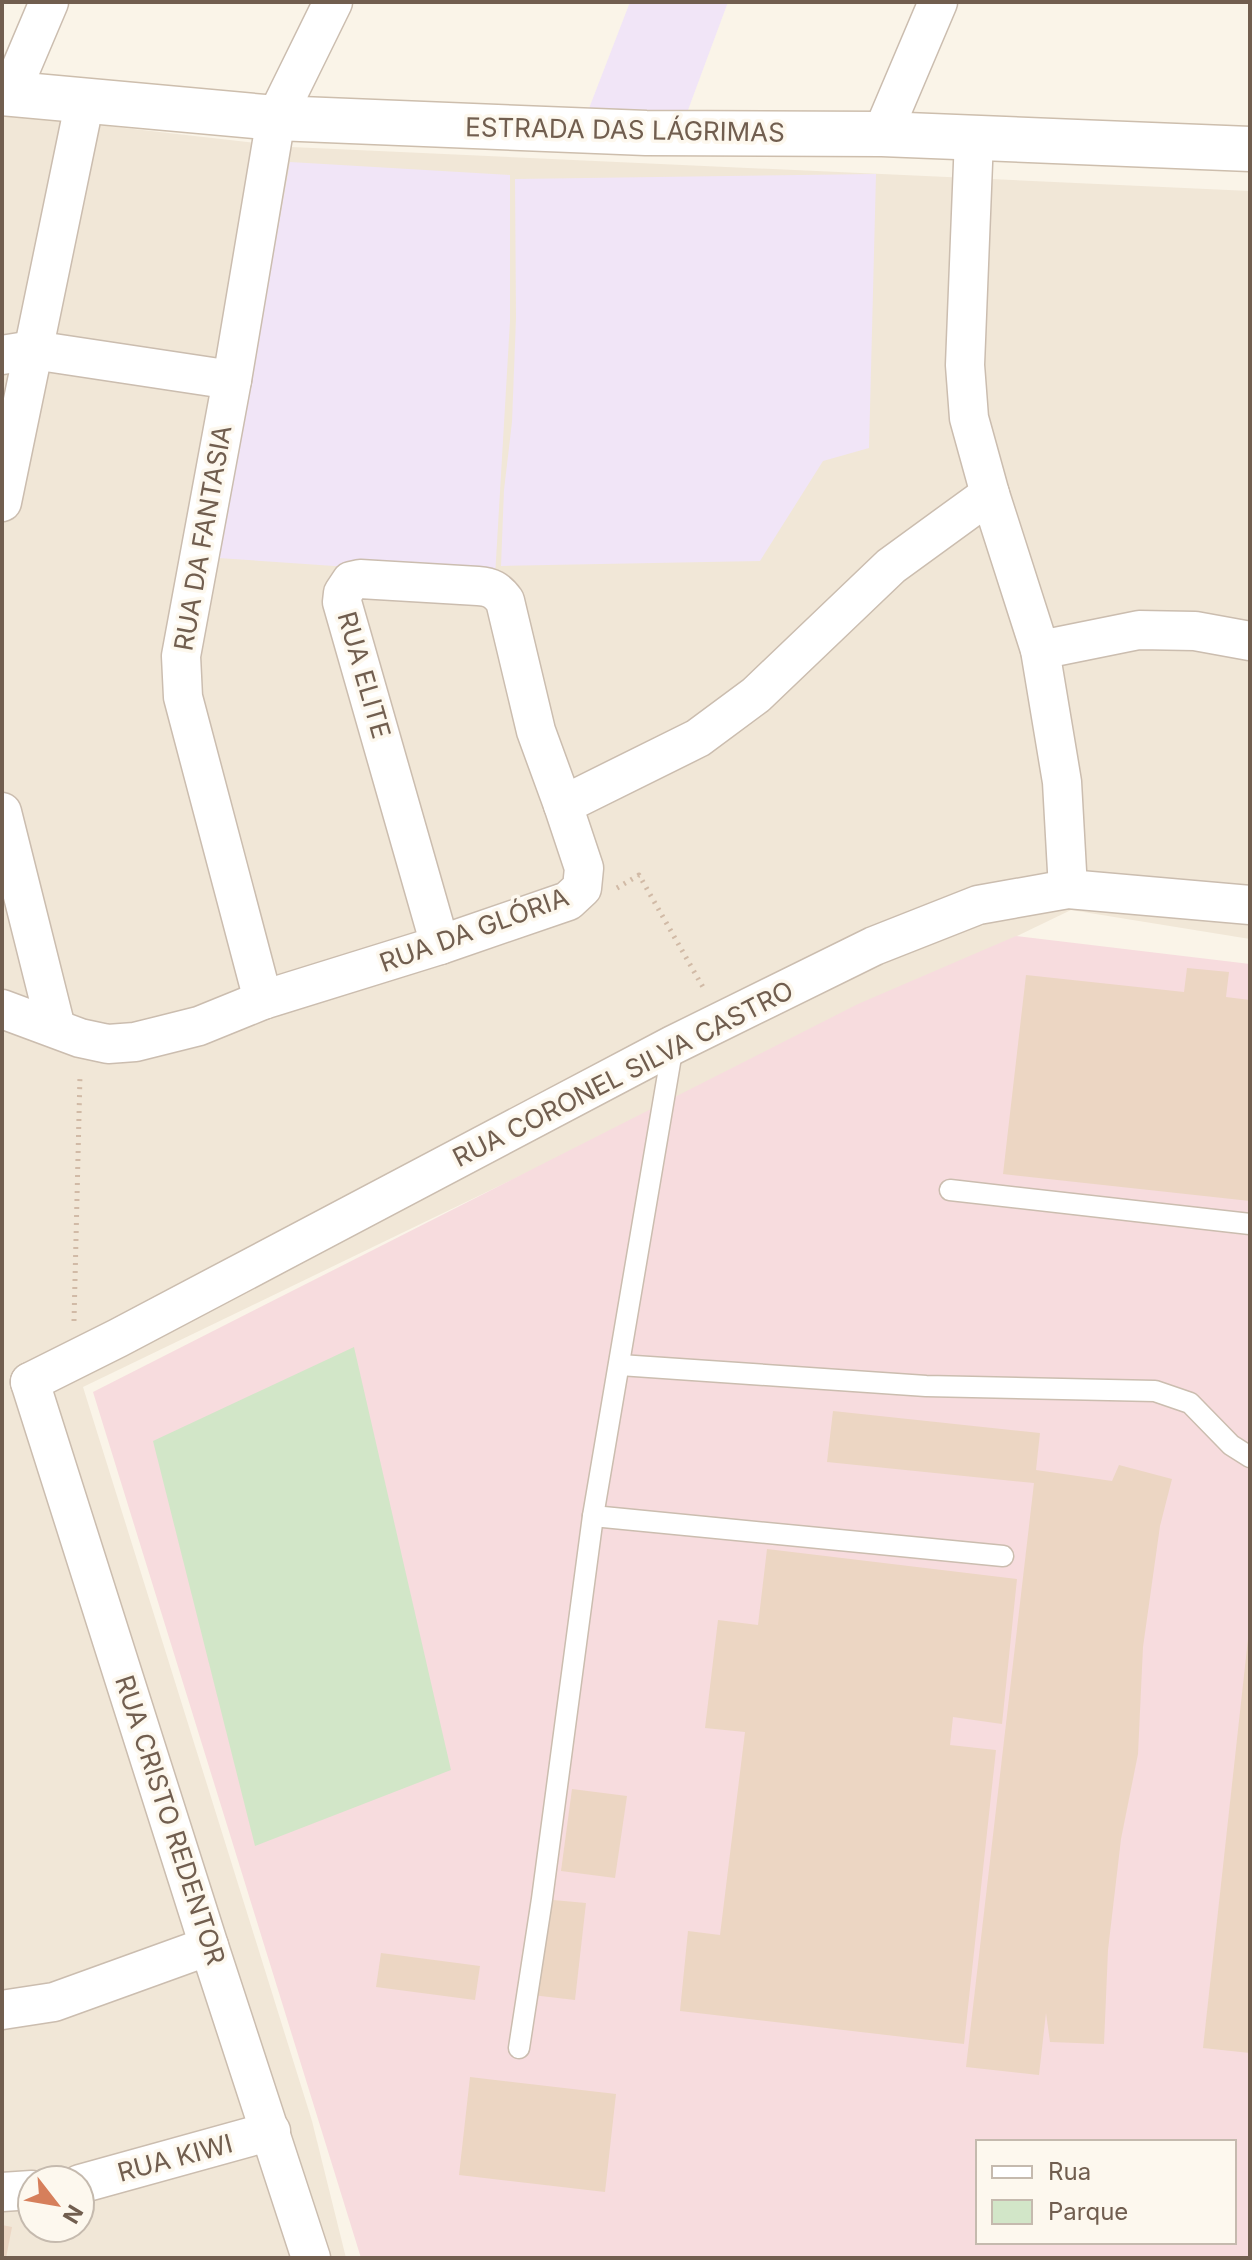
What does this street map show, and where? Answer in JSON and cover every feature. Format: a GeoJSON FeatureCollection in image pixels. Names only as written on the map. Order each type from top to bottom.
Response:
{"type":"FeatureCollection","features":[{"type":"Feature","properties":{"kind":"main road","name":"ESTRADA DAS LÁGRIMAS"},"geometry":{"type":"LineString","coordinates":[[6,93],[276,118],[646,133],[882,134],[1250,149]]}},
{"type":"Feature","properties":{"kind":"street"},"geometry":{"type":"LineString","coordinates":[[6,93],[49,2]]}},
{"type":"Feature","properties":{"kind":"street","name":"RUA DA FANTASIA"},"geometry":{"type":"LineString","coordinates":[[263,1000],[183,697],[181,656],[276,118],[333,2]]}},
{"type":"Feature","properties":{"kind":"street"},"geometry":{"type":"LineString","coordinates":[[882,134],[938,2]]}},
{"type":"Feature","properties":{"kind":"street"},"geometry":{"type":"LineString","coordinates":[[2,502],[18,352],[85,100]]}},
{"type":"Feature","properties":{"kind":"street"},"geometry":{"type":"LineString","coordinates":[[974,138],[965,365],[969,418],[1040,650],[1062,782],[1068,889]]}},
{"type":"Feature","properties":{"kind":"street"},"geometry":{"type":"LineString","coordinates":[[18,352],[232,380]]}},
{"type":"Feature","properties":{"kind":"street"},"geometry":{"type":"LineString","coordinates":[[563,805],[698,738],[756,695],[891,566],[990,494]]}},
{"type":"Feature","properties":{"kind":"street","name":"RUA ELITE"},"geometry":{"type":"LineString","coordinates":[[440,945],[342,602],[343,593],[351,581],[478,586],[497,591],[505,601],[536,731],[563,805]]}},
{"type":"Feature","properties":{"kind":"street"},"geometry":{"type":"LineString","coordinates":[[1040,650],[1139,630],[1195,631],[1250,641]]}},
{"type":"Feature","properties":{"kind":"street","name":"RUA DA GLÓRIA"},"geometry":{"type":"LineString","coordinates":[[2,1009],[108,1044],[135,1042],[199,1026],[263,1000],[568,901],[582,888],[585,877],[563,805]]}},
{"type":"Feature","properties":{"kind":"street"},"geometry":{"type":"LineString","coordinates":[[2,812],[68,1033]]}},
{"type":"Feature","properties":{"kind":"street","name":"RUA CORONEL SILVA CASTRO"},"geometry":{"type":"LineString","coordinates":[[16,1379],[73,1361],[673,1045],[874,946],[978,905],[1068,889],[1250,905]]}},
{"type":"Feature","properties":{"kind":"street"},"geometry":{"type":"LineString","coordinates":[[2,2009],[54,2002],[209,1946]]}},
{"type":"Feature","properties":{"kind":"street","name":"RUA CRISTO REDENTOR"},"geometry":{"type":"LineString","coordinates":[[209,1946],[311,2258]]}},
{"type":"Feature","properties":{"kind":"street","name":"RUA KIWI"},"geometry":{"type":"LineString","coordinates":[[96,2180],[271,2131]]}},
{"type":"Feature","properties":{"kind":"lane"},"geometry":{"type":"LineString","coordinates":[[519,2048],[593,1516],[673,1045]]}},
{"type":"Feature","properties":{"kind":"lane"},"geometry":{"type":"LineString","coordinates":[[950,1190],[1250,1224]]}},
{"type":"Feature","properties":{"kind":"lane"},"geometry":{"type":"LineString","coordinates":[[620,1365],[926,1386],[1155,1391],[1190,1403],[1231,1445],[1250,1457]]}},
{"type":"Feature","properties":{"kind":"lane"},"geometry":{"type":"LineString","coordinates":[[16,1379],[209,1946]]}},
{"type":"Feature","properties":{"kind":"lane"},"geometry":{"type":"LineString","coordinates":[[593,1516],[1003,1556]]}},
{"type":"Feature","properties":{"kind":"path"},"geometry":{"type":"LineString","coordinates":[[585,877],[611,892],[639,875],[722,1021]]}},
{"type":"Feature","properties":{"kind":"path"},"geometry":{"type":"LineString","coordinates":[[68,1033],[73,1361]]}},
{"type":"Feature","properties":{"kind":"shaded area"},"geometry":{"type":"Polygon","coordinates":[[[630,2],[728,2],[688,110],[588,111],[630,2]]]}},
{"type":"Feature","properties":{"kind":"shaded area"},"geometry":{"type":"Polygon","coordinates":[[[2,114],[291,147],[1250,191],[1250,939],[1071,910],[83,1387],[312,2121],[346,2258],[2,2258],[2,114]]]}},
{"type":"Feature","properties":{"kind":"shaded area"},"geometry":{"type":"Polygon","coordinates":[[[290,162],[510,175],[510,321],[495,577],[218,558],[290,162]]]}},
{"type":"Feature","properties":{"kind":"shaded area"},"geometry":{"type":"Polygon","coordinates":[[[876,174],[869,448],[823,461],[760,561],[501,566],[516,318],[515,179],[876,174]]]}},
{"type":"Feature","properties":{"kind":"shaded area"},"geometry":{"type":"Polygon","coordinates":[[[1016,936],[1250,964],[1250,2258],[361,2258],[93,1392],[858,1004],[1016,936]]]}},
{"type":"Feature","properties":{"kind":"green space"},"geometry":{"type":"Polygon","coordinates":[[[354,1347],[451,1770],[255,1846],[153,1441],[354,1347]]]}},
{"type":"Feature","properties":{"kind":"building"},"geometry":{"type":"Polygon","coordinates":[[[1187,968],[1229,972],[1226,997],[1250,1000],[1250,1201],[1003,1174],[1026,975],[1184,992],[1187,968]]]}},
{"type":"Feature","properties":{"kind":"building"},"geometry":{"type":"Polygon","coordinates":[[[833,1411],[1040,1433],[1036,1470],[1112,1481],[1119,1465],[1172,1479],[1160,1526],[1143,1647],[1138,1754],[1121,1839],[1108,1950],[1104,2044],[1050,2042],[1046,2013],[1039,2075],[966,2067],[1034,1483],[827,1462],[833,1411]]]}},
{"type":"Feature","properties":{"kind":"building"},"geometry":{"type":"Polygon","coordinates":[[[767,1549],[1017,1579],[1002,1724],[953,1717],[950,1745],[996,1750],[964,2044],[680,2011],[688,1931],[720,1935],[745,1732],[705,1728],[718,1620],[758,1625],[767,1549]]]}},
{"type":"Feature","properties":{"kind":"building"},"geometry":{"type":"Polygon","coordinates":[[[1250,1639],[1250,2053],[1203,2048],[1250,1639]]]}},
{"type":"Feature","properties":{"kind":"building"},"geometry":{"type":"Polygon","coordinates":[[[572,1789],[627,1796],[615,1878],[561,1871],[572,1789]]]}},
{"type":"Feature","properties":{"kind":"building"},"geometry":{"type":"Polygon","coordinates":[[[542,1899],[586,1903],[575,2000],[532,1995],[542,1899]]]}},
{"type":"Feature","properties":{"kind":"building"},"geometry":{"type":"Polygon","coordinates":[[[381,1953],[480,1966],[475,2000],[376,1987],[381,1953]]]}},
{"type":"Feature","properties":{"kind":"building"},"geometry":{"type":"Polygon","coordinates":[[[470,2077],[616,2094],[605,2192],[459,2175],[470,2077]]]}},
{"type":"Feature","properties":{"kind":"building"},"geometry":{"type":"Polygon","coordinates":[[[2,2225],[12,2227],[6,2258],[2,2258],[2,2225]]]}}]}
